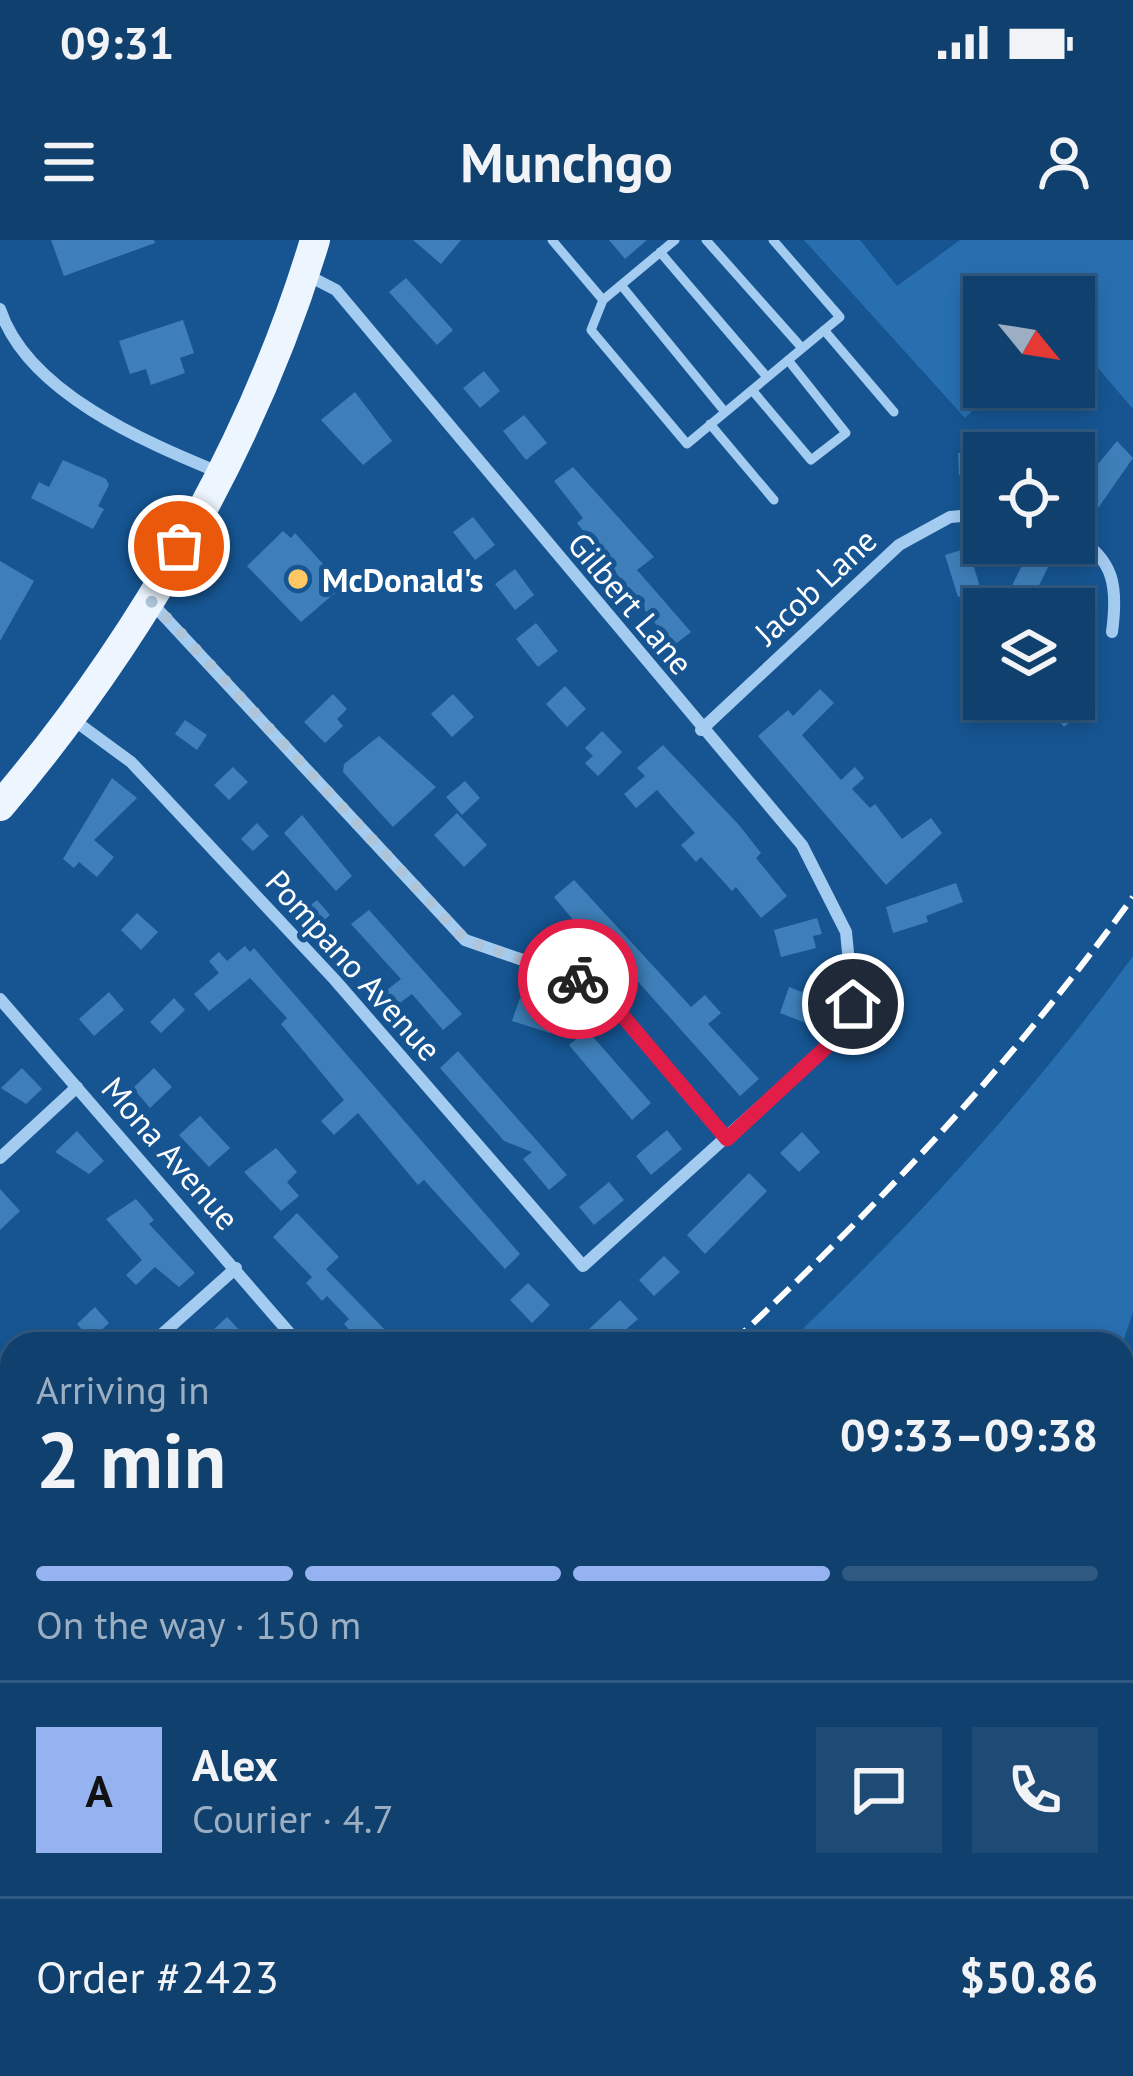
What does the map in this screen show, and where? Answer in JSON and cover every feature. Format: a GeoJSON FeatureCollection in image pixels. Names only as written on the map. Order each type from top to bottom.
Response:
{"type":"FeatureCollection","features":[{"type":"Feature","properties":{"kind":"main road"},"geometry":{"type":"LineString","coordinates":[[0,806],[70,718],[149,599],[260,388],[315,240]]}},
{"type":"Feature","properties":{"kind":"street","name":"Gilbert Lane"},"geometry":{"type":"LineString","coordinates":[[305,274],[336,290],[802,845],[846,932],[853,1004],[835,1039],[727,1139]]}},
{"type":"Feature","properties":{"kind":"street"},"geometry":{"type":"LineString","coordinates":[[0,309],[2,326],[42,370],[122,433],[218,472]]}},
{"type":"Feature","properties":{"kind":"street","name":"Jacob Lane"},"geometry":{"type":"LineString","coordinates":[[701,730],[899,545],[950,517],[963,516]]}},
{"type":"Feature","properties":{"kind":"street"},"geometry":{"type":"LineString","coordinates":[[1095,547],[1118,591],[1112,632]]}},
{"type":"Feature","properties":{"kind":"street"},"geometry":{"type":"LineString","coordinates":[[149,599],[465,940],[583,981],[616,1008],[727,1139]]}},
{"type":"Feature","properties":{"kind":"street","name":"Pompano Avenue"},"geometry":{"type":"LineString","coordinates":[[70,718],[131,761],[334,980],[583,1266],[727,1139]]}},
{"type":"Feature","properties":{"kind":"street","name":"Mona Avenue"},"geometry":{"type":"LineString","coordinates":[[0,999],[5,1016],[77,1087],[289,1332]]}},
{"type":"Feature","properties":{"kind":"street"},"geometry":{"type":"LineString","coordinates":[[0,1158],[77,1087]]}},
{"type":"Feature","properties":{"kind":"street"},"geometry":{"type":"LineString","coordinates":[[164,1332],[236,1268]]}},
{"type":"Feature","properties":{"kind":"lane"},"geometry":{"type":"LineString","coordinates":[[552,240],[603,300]]}},
{"type":"Feature","properties":{"kind":"lane"},"geometry":{"type":"LineString","coordinates":[[674,240],[603,300],[591,330],[687,444],[840,317],[773,240]]}},
{"type":"Feature","properties":{"kind":"lane"},"geometry":{"type":"LineString","coordinates":[[706,240],[802,348]]}},
{"type":"Feature","properties":{"kind":"lane"},"geometry":{"type":"LineString","coordinates":[[660,252],[767,377]]}},
{"type":"Feature","properties":{"kind":"lane"},"geometry":{"type":"LineString","coordinates":[[621,286],[725,412]]}},
{"type":"Feature","properties":{"kind":"lane"},"geometry":{"type":"LineString","coordinates":[[824,330],[894,412]]}},
{"type":"Feature","properties":{"kind":"lane"},"geometry":{"type":"LineString","coordinates":[[752,390],[811,460],[846,433],[788,360]]}},
{"type":"Feature","properties":{"kind":"lane"},"geometry":{"type":"LineString","coordinates":[[710,424],[774,500]]}},
{"type":"Feature","properties":{"kind":"shaded area"},"geometry":{"type":"Polygon","coordinates":[[[804,240],[860,240],[897,286],[960,240],[1133,240],[1133,409],[1095,365],[1095,276],[963,276],[963,408],[975,408],[965,418],[804,240]]]}},
{"type":"Feature","properties":{"kind":"shaded area"},"geometry":{"type":"Polygon","coordinates":[[[1133,956],[1133,1312],[1126,1332],[799,1332],[969,1158],[1133,956]]]}},
{"type":"Feature","properties":{"kind":"building"},"geometry":{"type":"Polygon","coordinates":[[[51,240],[154,240],[155,243],[64,276],[51,240]]]}},
{"type":"Feature","properties":{"kind":"building"},"geometry":{"type":"Polygon","coordinates":[[[413,240],[461,240],[441,264],[413,240]]]}},
{"type":"Feature","properties":{"kind":"building"},"geometry":{"type":"Polygon","coordinates":[[[609,240],[647,240],[625,259],[609,240]]]}},
{"type":"Feature","properties":{"kind":"building"},"geometry":{"type":"Polygon","coordinates":[[[406,278],[453,330],[437,345],[389,292],[406,278]]]}},
{"type":"Feature","properties":{"kind":"building"},"geometry":{"type":"Polygon","coordinates":[[[183,320],[194,353],[180,358],[185,373],[151,385],[146,369],[130,374],[119,341],[183,320]]]}},
{"type":"Feature","properties":{"kind":"building"},"geometry":{"type":"Polygon","coordinates":[[[484,371],[500,391],[480,408],[463,388],[484,371]]]}},
{"type":"Feature","properties":{"kind":"building"},"geometry":{"type":"Polygon","coordinates":[[[355,392],[392,441],[363,465],[321,420],[355,392]]]}},
{"type":"Feature","properties":{"kind":"building"},"geometry":{"type":"Polygon","coordinates":[[[524,415],[547,443],[526,460],[503,431],[524,415]]]}},
{"type":"Feature","properties":{"kind":"building"},"geometry":{"type":"Polygon","coordinates":[[[1117,441],[1133,458],[1096,511],[1095,510],[1095,468],[1117,441]]]}},
{"type":"Feature","properties":{"kind":"building"},"geometry":{"type":"Polygon","coordinates":[[[958,453],[963,453],[963,475],[959,475],[958,453]]]}},
{"type":"Feature","properties":{"kind":"building"},"geometry":{"type":"Polygon","coordinates":[[[63,460],[106,479],[109,485],[93,529],[31,498],[39,482],[49,487],[63,460]]]}},
{"type":"Feature","properties":{"kind":"building"},"geometry":{"type":"Polygon","coordinates":[[[573,467],[654,557],[637,570],[691,632],[673,646],[577,523],[583,518],[554,481],[573,467]]]}},
{"type":"Feature","properties":{"kind":"building"},"geometry":{"type":"Polygon","coordinates":[[[473,517],[495,545],[475,560],[453,532],[473,517]]]}},
{"type":"Feature","properties":{"kind":"building","name":"McDonald's"},"geometry":{"type":"Polygon","coordinates":[[[283,531],[291,538],[295,533],[343,586],[301,622],[247,566],[283,531]]]}},
{"type":"Feature","properties":{"kind":"building"},"geometry":{"type":"Polygon","coordinates":[[[963,550],[963,564],[973,564],[980,588],[963,588],[963,595],[958,597],[945,555],[963,550]]]}},
{"type":"Feature","properties":{"kind":"building"},"geometry":{"type":"Polygon","coordinates":[[[0,561],[34,581],[0,641],[0,561]]]}},
{"type":"Feature","properties":{"kind":"building"},"geometry":{"type":"Polygon","coordinates":[[[1023,564],[1049,565],[1038,588],[1011,588],[1023,564]]]}},
{"type":"Feature","properties":{"kind":"building"},"geometry":{"type":"Polygon","coordinates":[[[515,569],[534,595],[515,610],[495,584],[515,569]]]}},
{"type":"Feature","properties":{"kind":"building"},"geometry":{"type":"Polygon","coordinates":[[[536,623],[558,651],[538,667],[516,639],[536,623]]]}},
{"type":"Feature","properties":{"kind":"building"},"geometry":{"type":"Polygon","coordinates":[[[565,686],[586,709],[567,727],[546,704],[565,686]]]}},
{"type":"Feature","properties":{"kind":"building"},"geometry":{"type":"Polygon","coordinates":[[[820,689],[834,703],[802,735],[841,780],[855,767],[864,778],[852,789],[870,808],[875,804],[902,839],[931,818],[942,833],[886,885],[758,736],[788,710],[793,716],[820,689]]]}},
{"type":"Feature","properties":{"kind":"building"},"geometry":{"type":"Polygon","coordinates":[[[333,694],[347,709],[337,719],[343,726],[325,743],[304,722],[333,694]]]}},
{"type":"Feature","properties":{"kind":"building"},"geometry":{"type":"Polygon","coordinates":[[[453,694],[474,717],[452,737],[431,714],[453,694]]]}},
{"type":"Feature","properties":{"kind":"building"},"geometry":{"type":"Polygon","coordinates":[[[185,720],[207,735],[197,750],[175,734],[185,720]]]}},
{"type":"Feature","properties":{"kind":"building"},"geometry":{"type":"Polygon","coordinates":[[[602,731],[622,752],[598,776],[585,763],[593,756],[585,748],[602,731]]]}},
{"type":"Feature","properties":{"kind":"building"},"geometry":{"type":"Polygon","coordinates":[[[379,736],[436,787],[393,827],[343,772],[344,764],[379,736]]]}},
{"type":"Feature","properties":{"kind":"building"},"geometry":{"type":"Polygon","coordinates":[[[663,745],[739,825],[761,853],[756,858],[787,896],[761,918],[736,887],[732,891],[701,857],[696,862],[681,845],[695,833],[657,790],[636,808],[624,794],[645,776],[637,768],[663,745]]]}},
{"type":"Feature","properties":{"kind":"building"},"geometry":{"type":"Polygon","coordinates":[[[233,767],[248,782],[229,800],[214,785],[233,767]]]}},
{"type":"Feature","properties":{"kind":"building"},"geometry":{"type":"Polygon","coordinates":[[[112,778],[137,798],[94,840],[114,857],[97,877],[79,862],[74,868],[63,859],[112,778]]]}},
{"type":"Feature","properties":{"kind":"building"},"geometry":{"type":"Polygon","coordinates":[[[465,781],[480,798],[462,815],[446,797],[465,781]]]}},
{"type":"Feature","properties":{"kind":"building"},"geometry":{"type":"Polygon","coordinates":[[[457,813],[487,845],[464,867],[434,835],[457,813]]]}},
{"type":"Feature","properties":{"kind":"building"},"geometry":{"type":"Polygon","coordinates":[[[302,815],[352,876],[336,891],[284,833],[302,815]]]}},
{"type":"Feature","properties":{"kind":"building"},"geometry":{"type":"Polygon","coordinates":[[[257,823],[269,836],[253,851],[241,839],[257,823]]]}},
{"type":"Feature","properties":{"kind":"building"},"geometry":{"type":"Polygon","coordinates":[[[574,880],[691,1007],[705,995],[721,1013],[708,1024],[759,1079],[740,1096],[624,966],[620,970],[554,897],[574,880]]]}},
{"type":"Feature","properties":{"kind":"building"},"geometry":{"type":"Polygon","coordinates":[[[956,883],[963,902],[926,916],[928,922],[893,933],[886,907],[956,883]]]}},
{"type":"Feature","properties":{"kind":"building"},"geometry":{"type":"Polygon","coordinates":[[[317,900],[330,915],[313,930],[300,914],[317,900]]]}},
{"type":"Feature","properties":{"kind":"building"},"geometry":{"type":"Polygon","coordinates":[[[369,910],[462,1014],[443,1030],[412,994],[394,1007],[383,993],[401,979],[351,924],[369,910]]]}},
{"type":"Feature","properties":{"kind":"building"},"geometry":{"type":"Polygon","coordinates":[[[137,913],[158,932],[141,950],[121,930],[137,913]]]}},
{"type":"Feature","properties":{"kind":"building"},"geometry":{"type":"Polygon","coordinates":[[[817,918],[822,934],[813,936],[816,948],[781,957],[774,930],[817,918]]]}},
{"type":"Feature","properties":{"kind":"building"},"geometry":{"type":"Polygon","coordinates":[[[245,946],[250,952],[254,948],[520,1254],[505,1269],[424,1180],[418,1185],[358,1113],[334,1135],[321,1121],[344,1100],[281,1024],[287,1018],[250,978],[209,1011],[194,994],[219,973],[209,961],[219,952],[227,961],[245,946]]]}},
{"type":"Feature","properties":{"kind":"building"},"geometry":{"type":"Polygon","coordinates":[[[810,974],[829,981],[811,1025],[780,1013],[789,987],[802,992],[810,974]]]}},
{"type":"Feature","properties":{"kind":"building"},"geometry":{"type":"Polygon","coordinates":[[[109,992],[124,1010],[94,1036],[79,1019],[109,992]]]}},
{"type":"Feature","properties":{"kind":"building"},"geometry":{"type":"Polygon","coordinates":[[[174,998],[185,1010],[161,1033],[150,1022],[174,998]]]}},
{"type":"Feature","properties":{"kind":"building"},"geometry":{"type":"Polygon","coordinates":[[[520,998],[557,1010],[550,1033],[512,1021],[520,998]]]}},
{"type":"Feature","properties":{"kind":"building"},"geometry":{"type":"Polygon","coordinates":[[[587,1030],[651,1103],[632,1120],[569,1045],[587,1030]]]}},
{"type":"Feature","properties":{"kind":"building"},"geometry":{"type":"Polygon","coordinates":[[[458,1051],[567,1175],[549,1190],[523,1159],[532,1152],[504,1141],[440,1068],[458,1051]]]}},
{"type":"Feature","properties":{"kind":"building"},"geometry":{"type":"Polygon","coordinates":[[[22,1068],[42,1089],[26,1104],[1,1088],[22,1068]]]}},
{"type":"Feature","properties":{"kind":"building"},"geometry":{"type":"Polygon","coordinates":[[[154,1068],[172,1087],[150,1108],[133,1088],[154,1068]]]}},
{"type":"Feature","properties":{"kind":"building"},"geometry":{"type":"Polygon","coordinates":[[[200,1116],[230,1148],[209,1167],[179,1135],[200,1116]]]}},
{"type":"Feature","properties":{"kind":"building"},"geometry":{"type":"Polygon","coordinates":[[[667,1130],[682,1149],[651,1175],[636,1156],[667,1130]]]}},
{"type":"Feature","properties":{"kind":"building"},"geometry":{"type":"Polygon","coordinates":[[[77,1131],[104,1161],[89,1174],[55,1152],[77,1131]]]}},
{"type":"Feature","properties":{"kind":"building"},"geometry":{"type":"Polygon","coordinates":[[[802,1132],[820,1152],[799,1172],[780,1153],[802,1132]]]}},
{"type":"Feature","properties":{"kind":"building"},"geometry":{"type":"Polygon","coordinates":[[[276,1148],[297,1172],[287,1182],[299,1196],[281,1211],[244,1172],[276,1148]]]}},
{"type":"Feature","properties":{"kind":"building"},"geometry":{"type":"Polygon","coordinates":[[[749,1173],[767,1191],[705,1254],[687,1235],[749,1173]]]}},
{"type":"Feature","properties":{"kind":"building"},"geometry":{"type":"Polygon","coordinates":[[[609,1182],[624,1200],[594,1225],[579,1207],[609,1182]]]}},
{"type":"Feature","properties":{"kind":"building"},"geometry":{"type":"Polygon","coordinates":[[[0,1189],[20,1211],[0,1230],[0,1189]]]}},
{"type":"Feature","properties":{"kind":"building"},"geometry":{"type":"Polygon","coordinates":[[[136,1199],[154,1220],[149,1224],[195,1273],[179,1287],[155,1267],[136,1285],[126,1275],[142,1260],[106,1219],[136,1199]]]}},
{"type":"Feature","properties":{"kind":"building"},"geometry":{"type":"Polygon","coordinates":[[[297,1213],[339,1257],[326,1269],[386,1331],[351,1332],[344,1324],[349,1319],[327,1296],[322,1301],[306,1283],[312,1277],[273,1237],[297,1213]]]}},
{"type":"Feature","properties":{"kind":"building"},"geometry":{"type":"Polygon","coordinates":[[[664,1256],[680,1272],[654,1296],[639,1280],[664,1256]]]}},
{"type":"Feature","properties":{"kind":"building"},"geometry":{"type":"Polygon","coordinates":[[[528,1283],[550,1305],[532,1323],[510,1300],[528,1283]]]}},
{"type":"Feature","properties":{"kind":"building"},"geometry":{"type":"Polygon","coordinates":[[[620,1300],[638,1319],[623,1332],[586,1332],[620,1300]]]}},
{"type":"Feature","properties":{"kind":"building"},"geometry":{"type":"Polygon","coordinates":[[[95,1307],[109,1323],[99,1332],[84,1332],[77,1324],[95,1307]]]}},
{"type":"Feature","properties":{"kind":"building"},"geometry":{"type":"Polygon","coordinates":[[[227,1317],[241,1332],[213,1332],[227,1317]]]}},
{"type":"Feature","properties":{"kind":"railway"},"geometry":{"type":"LineString","coordinates":[[743,1332],[943,1130],[1040,1017],[1133,897]]}},
{"type":"Feature","properties":{"kind":"way so far"},"geometry":{"type":"LineString","coordinates":[[179,546],[149,599],[465,940],[540,962],[578,979]]}},
{"type":"Feature","properties":{"kind":"place","name":"McDonald's"},"geometry":{"type":"Point","coordinates":[298,579]}},
{"type":"Feature","properties":{"kind":"route"},"geometry":{"type":"LineString","coordinates":[[578,979],[616,1008],[727,1139],[835,1039],[853,1004]]}}]}
